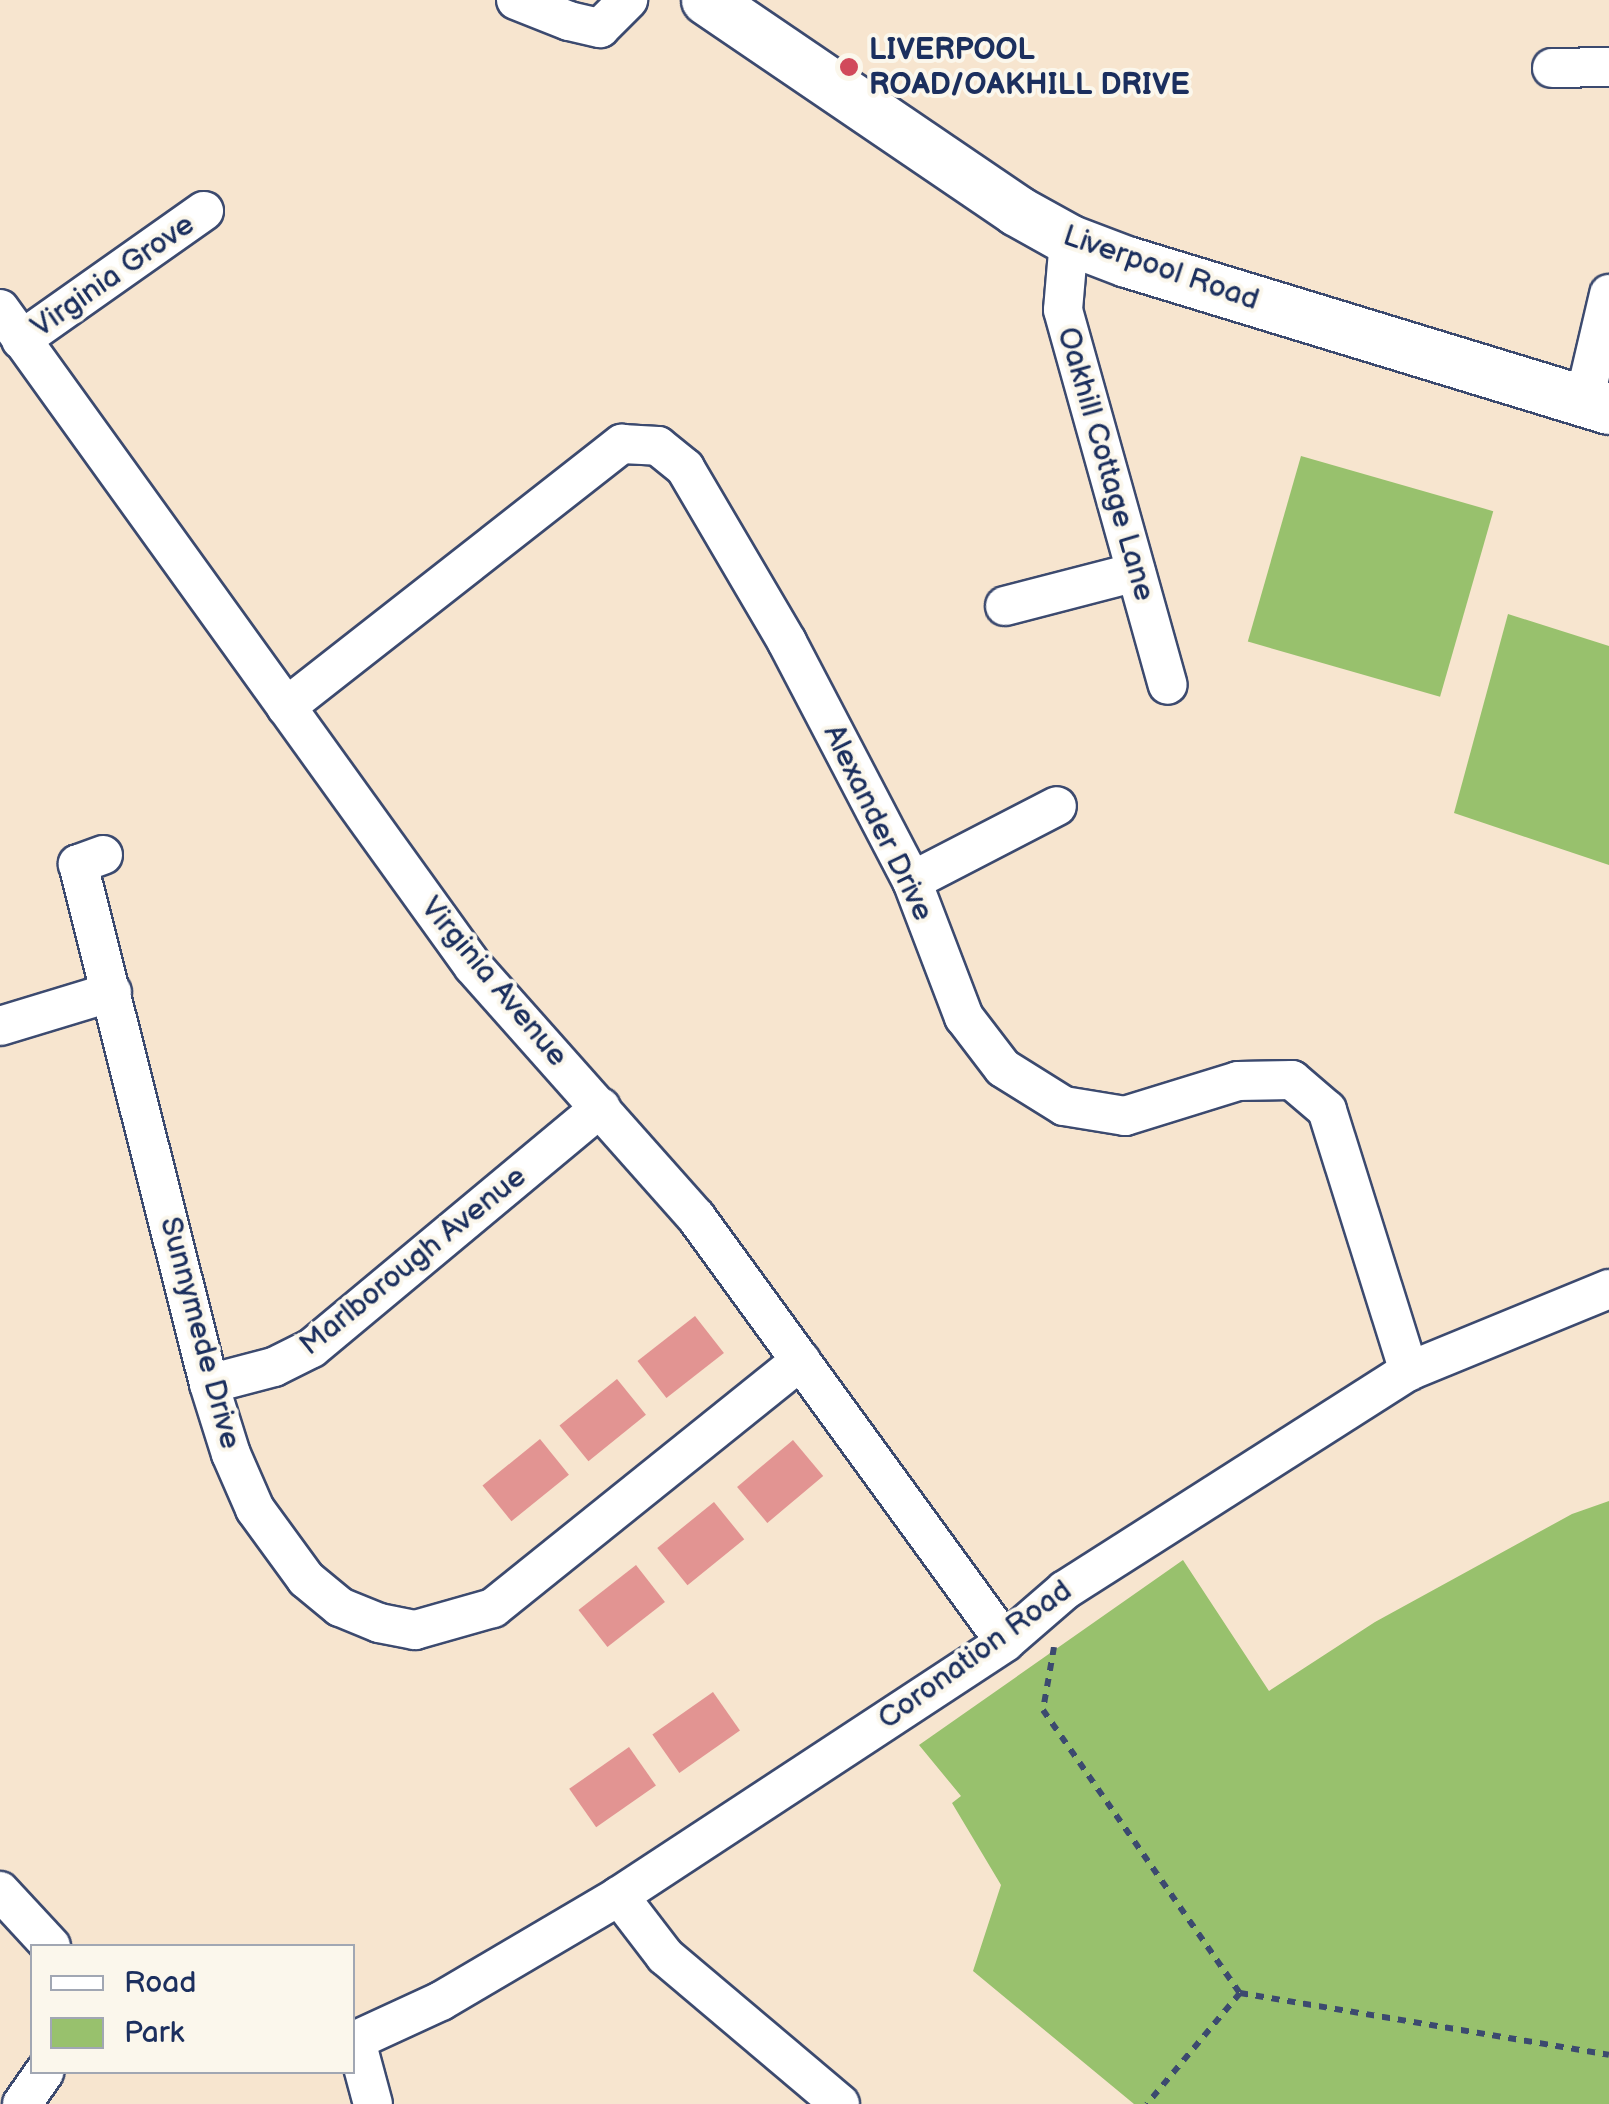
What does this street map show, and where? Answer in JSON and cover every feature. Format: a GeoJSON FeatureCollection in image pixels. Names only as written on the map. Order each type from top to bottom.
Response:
{"type":"FeatureCollection","features":[{"type":"Feature","properties":{"kind":"main road","name":"Liverpool Road"},"geometry":{"type":"LineString","coordinates":[[724,5],[1017,210],[1070,240],[1126,262],[1596,405]]}},
{"type":"Feature","properties":{"kind":"street"},"geometry":{"type":"LineString","coordinates":[[516,0],[569,21],[600,28],[628,0]]}},
{"type":"Feature","properties":{"kind":"street"},"geometry":{"type":"LineString","coordinates":[[1552,68],[1609,67]]}},
{"type":"Feature","properties":{"kind":"street","name":"Virginia Grove"},"geometry":{"type":"LineString","coordinates":[[21,340],[204,212]]}},
{"type":"Feature","properties":{"kind":"street","name":"Oakhill Cottage Lane"},"geometry":{"type":"LineString","coordinates":[[1070,240],[1063,310],[1168,685]]}},
{"type":"Feature","properties":{"kind":"street"},"geometry":{"type":"LineString","coordinates":[[1596,405],[1609,294]]}},
{"type":"Feature","properties":{"kind":"street","name":"Virginia Avenue"},"geometry":{"type":"LineString","coordinates":[[0,309],[473,966],[696,1217],[1005,1642]]}},
{"type":"Feature","properties":{"kind":"street","name":"Alexander Drive"},"geometry":{"type":"LineString","coordinates":[[286,708],[622,444],[658,446],[685,468],[787,642],[912,881],[964,1017],[1003,1068],[1064,1106],[1124,1116],[1238,1081],[1292,1080],[1327,1110],[1409,1372]]}},
{"type":"Feature","properties":{"kind":"street"},"geometry":{"type":"LineString","coordinates":[[1006,606],[1136,572]]}},
{"type":"Feature","properties":{"kind":"street"},"geometry":{"type":"LineString","coordinates":[[912,881],[1057,806]]}},
{"type":"Feature","properties":{"kind":"street","name":"Sunnymede Drive"},"geometry":{"type":"LineString","coordinates":[[103,855],[78,864],[209,1384],[231,1454],[255,1509],[306,1579],[340,1607],[378,1623],[414,1630],[493,1608],[801,1360]]}},
{"type":"Feature","properties":{"kind":"street"},"geometry":{"type":"LineString","coordinates":[[0,1026],[112,992]]}},
{"type":"Feature","properties":{"kind":"street","name":"Marlborough Avenue"},"geometry":{"type":"LineString","coordinates":[[209,1384],[274,1367],[312,1348],[600,1106]]}},
{"type":"Feature","properties":{"kind":"street","name":"Coronation Road"},"geometry":{"type":"LineString","coordinates":[[355,2042],[441,2001],[619,1896],[1005,1642],[1064,1590],[1409,1372],[1609,1289]]}},
{"type":"Feature","properties":{"kind":"street"},"geometry":{"type":"LineString","coordinates":[[0,1891],[50,1944]]}},
{"type":"Feature","properties":{"kind":"street"},"geometry":{"type":"LineString","coordinates":[[619,1896],[664,1956],[840,2104]]}},
{"type":"Feature","properties":{"kind":"street"},"geometry":{"type":"LineString","coordinates":[[355,2045],[373,2104]]}},
{"type":"Feature","properties":{"kind":"street"},"geometry":{"type":"LineString","coordinates":[[22,2104],[43,2074]]}},
{"type":"Feature","properties":{"kind":"path"},"geometry":{"type":"LineString","coordinates":[[1064,1590],[1043,1710],[1240,1993],[1609,2055]]}},
{"type":"Feature","properties":{"kind":"path"},"geometry":{"type":"LineString","coordinates":[[1148,2104],[1240,1993]]}},
{"type":"Feature","properties":{"kind":"green space"},"geometry":{"type":"Polygon","coordinates":[[[1301,456],[1493,511],[1440,697],[1248,642],[1301,456]]]}},
{"type":"Feature","properties":{"kind":"green space"},"geometry":{"type":"Polygon","coordinates":[[[1508,614],[1609,646],[1609,865],[1454,813],[1508,614]]]}},
{"type":"Feature","properties":{"kind":"green space"},"geometry":{"type":"Polygon","coordinates":[[[1609,1501],[1609,2104],[1134,2104],[973,1971],[1001,1885],[952,1803],[961,1796],[919,1745],[1183,1560],[1269,1691],[1375,1622],[1572,1514],[1609,1501]]]}},
{"type":"Feature","properties":{"kind":"building"},"geometry":{"type":"Polygon","coordinates":[[[695,1316],[724,1353],[666,1398],[637,1361],[695,1316]]]}},
{"type":"Feature","properties":{"kind":"building"},"geometry":{"type":"Polygon","coordinates":[[[617,1379],[646,1415],[588,1461],[559,1426],[617,1379]]]}},
{"type":"Feature","properties":{"kind":"building"},"geometry":{"type":"Polygon","coordinates":[[[540,1439],[569,1475],[511,1521],[482,1486],[540,1439]]]}},
{"type":"Feature","properties":{"kind":"building"},"geometry":{"type":"Polygon","coordinates":[[[793,1440],[823,1476],[767,1523],[737,1487],[793,1440]]]}},
{"type":"Feature","properties":{"kind":"building"},"geometry":{"type":"Polygon","coordinates":[[[714,1502],[744,1539],[687,1585],[657,1548],[714,1502]]]}},
{"type":"Feature","properties":{"kind":"building"},"geometry":{"type":"Polygon","coordinates":[[[636,1565],[665,1602],[607,1647],[578,1610],[636,1565]]]}},
{"type":"Feature","properties":{"kind":"building"},"geometry":{"type":"Polygon","coordinates":[[[713,1692],[740,1731],[679,1773],[652,1734],[713,1692]]]}},
{"type":"Feature","properties":{"kind":"building"},"geometry":{"type":"Polygon","coordinates":[[[629,1747],[656,1786],[596,1827],[569,1789],[629,1747]]]}},
{"type":"Feature","properties":{"kind":"place","name":"LIVERPOOL ROAD/OAKHILL DRIVE"},"geometry":{"type":"Point","coordinates":[849,67]}}]}
